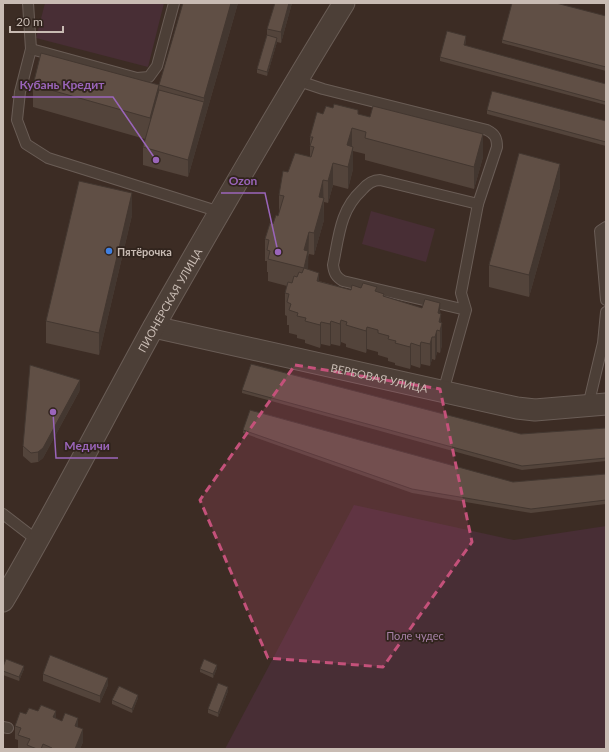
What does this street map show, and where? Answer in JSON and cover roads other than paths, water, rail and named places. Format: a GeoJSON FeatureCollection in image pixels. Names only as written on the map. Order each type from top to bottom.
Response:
{"type":"FeatureCollection","features":[{"type":"Feature","properties":{"kind":"street","name":"ПИОНЕРСКАЯ УЛИЦА"},"geometry":{"type":"LineString","coordinates":[[3,601],[38,541],[154,327],[296,80],[344,3]]}},
{"type":"Feature","properties":{"kind":"street","name":"ВЕРБОВАЯ УЛИЦА"},"geometry":{"type":"LineString","coordinates":[[154,327],[517,408],[535,410],[597,405]]}},
{"type":"Feature","properties":{"kind":"lane"},"geometry":{"type":"LineString","coordinates":[[28,3],[32,49],[20,92],[17,120],[26,144],[48,158],[220,212]]}},
{"type":"Feature","properties":{"kind":"lane"},"geometry":{"type":"LineString","coordinates":[[32,49],[136,78],[149,77],[157,66],[174,3]]}},
{"type":"Feature","properties":{"kind":"lane"},"geometry":{"type":"LineString","coordinates":[[296,80],[487,130],[493,134],[497,140],[478,204],[461,293],[466,310],[443,392]]}},
{"type":"Feature","properties":{"kind":"lane"},"geometry":{"type":"LineString","coordinates":[[466,310],[343,281],[337,277],[334,272],[333,265],[346,208],[353,198],[371,181],[380,180],[478,204]]}},
{"type":"Feature","properties":{"kind":"lane"},"geometry":{"type":"LineString","coordinates":[[606,227],[600,231],[606,300]]}},
{"type":"Feature","properties":{"kind":"lane"},"geometry":{"type":"LineString","coordinates":[[597,405],[606,312]]}},
{"type":"Feature","properties":{"kind":"lane"},"geometry":{"type":"LineString","coordinates":[[3,514],[38,541]]}},
{"type":"Feature","properties":{"kind":"place","name":"Кубань Кредит"},"geometry":{"type":"Point","coordinates":[156,160]}},
{"type":"Feature","properties":{"kind":"place","name":"Пятёрочка"},"geometry":{"type":"Point","coordinates":[109,251]}},
{"type":"Feature","properties":{"kind":"place","name":"Ozon"},"geometry":{"type":"Point","coordinates":[278,252]}},
{"type":"Feature","properties":{"kind":"place","name":"Медичи"},"geometry":{"type":"Point","coordinates":[53,412]}},
{"type":"Feature","properties":{"kind":"park label","name":"Поле чудес"},"geometry":{"type":"Point","coordinates":[415,635]}}]}
